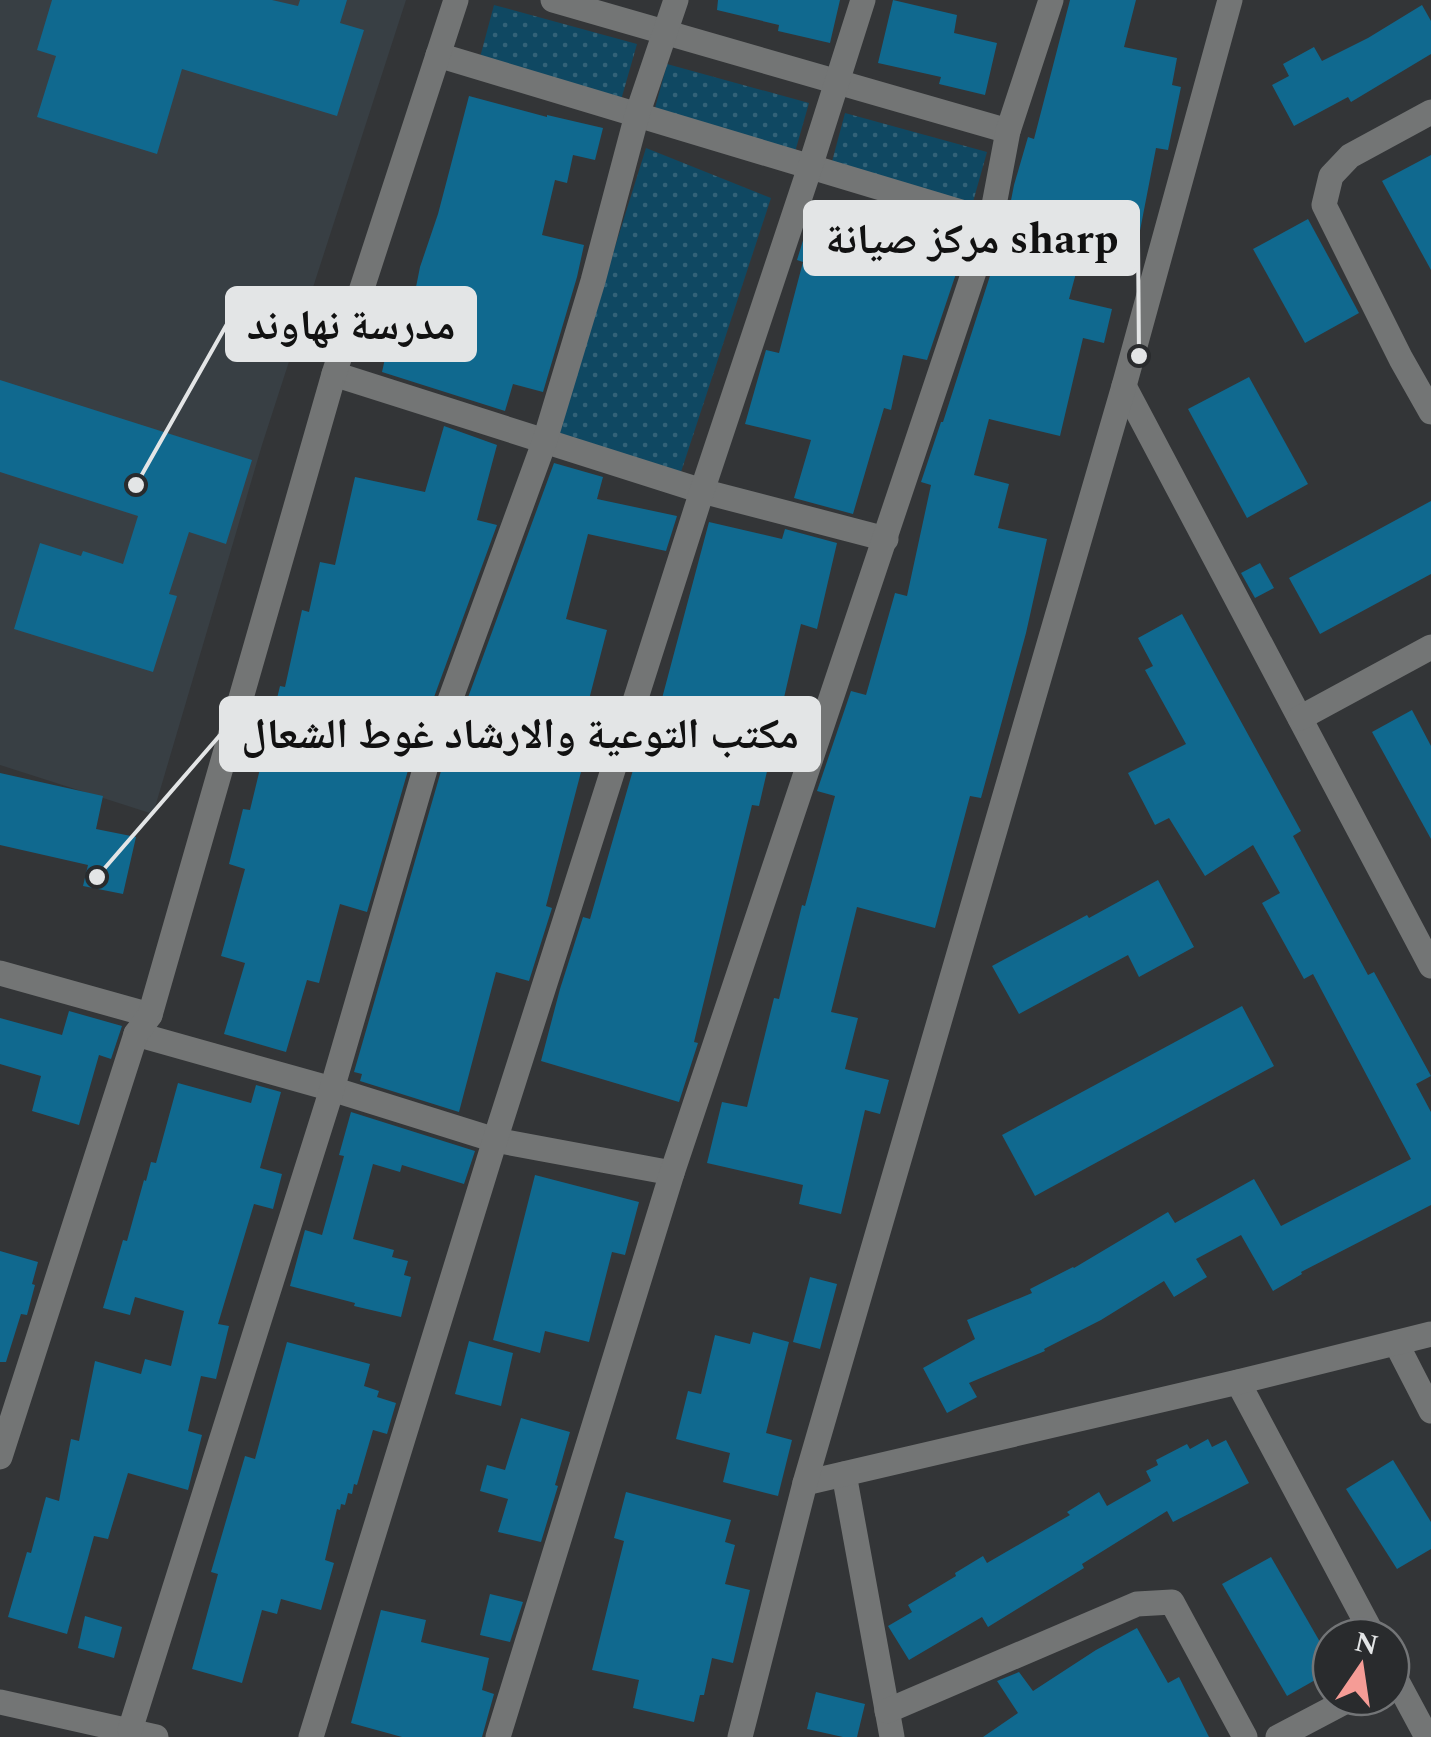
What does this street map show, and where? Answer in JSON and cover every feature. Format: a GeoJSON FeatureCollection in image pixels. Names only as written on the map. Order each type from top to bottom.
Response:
{"type":"FeatureCollection","features":[{"type":"Feature","properties":{"kind":"street"},"geometry":{"type":"LineString","coordinates":[[0,1457],[143,1024],[334,374],[456,0]]}},
{"type":"Feature","properties":{"kind":"street"},"geometry":{"type":"LineString","coordinates":[[553,0],[1008,131]]}},
{"type":"Feature","properties":{"kind":"street"},"geometry":{"type":"LineString","coordinates":[[130,1730],[332,1089],[426,766],[545,440],[637,115],[676,0]]}},
{"type":"Feature","properties":{"kind":"street"},"geometry":{"type":"LineString","coordinates":[[311,1737],[495,1140],[863,0]]}},
{"type":"Feature","properties":{"kind":"street"},"geometry":{"type":"LineString","coordinates":[[498,1737],[672,1174],[992,221],[1008,131],[1051,0]]}},
{"type":"Feature","properties":{"kind":"street"},"geometry":{"type":"LineString","coordinates":[[744,1736],[805,1483],[1124,386],[1230,0]]}},
{"type":"Feature","properties":{"kind":"street"},"geometry":{"type":"LineString","coordinates":[[438,55],[992,221]]}},
{"type":"Feature","properties":{"kind":"street"},"geometry":{"type":"LineString","coordinates":[[1431,112],[1350,156],[1331,176],[1324,205],[1431,412]]}},
{"type":"Feature","properties":{"kind":"street"},"geometry":{"type":"LineString","coordinates":[[334,374],[702,491],[886,539]]}},
{"type":"Feature","properties":{"kind":"street"},"geometry":{"type":"LineString","coordinates":[[1124,386],[1431,966]]}},
{"type":"Feature","properties":{"kind":"street"},"geometry":{"type":"LineString","coordinates":[[1300,718],[1431,647]]}},
{"type":"Feature","properties":{"kind":"street"},"geometry":{"type":"LineString","coordinates":[[0,973],[332,1089],[495,1140],[672,1174]]}},
{"type":"Feature","properties":{"kind":"street"},"geometry":{"type":"LineString","coordinates":[[805,1483],[1431,1334]]}},
{"type":"Feature","properties":{"kind":"street"},"geometry":{"type":"LineString","coordinates":[[1396,1343],[1431,1411]]}},
{"type":"Feature","properties":{"kind":"street"},"geometry":{"type":"LineString","coordinates":[[1238,1382],[1363,1617]]}},
{"type":"Feature","properties":{"kind":"street"},"geometry":{"type":"LineString","coordinates":[[844,1474],[892,1737]]}},
{"type":"Feature","properties":{"kind":"street"},"geometry":{"type":"LineString","coordinates":[[887,1711],[1137,1604],[1172,1602],[1244,1737]]}},
{"type":"Feature","properties":{"kind":"street"},"geometry":{"type":"LineString","coordinates":[[0,1702],[156,1737]]}},
{"type":"Feature","properties":{"kind":"street"},"geometry":{"type":"LineString","coordinates":[[1411,1708],[1427,1737]]}},
{"type":"Feature","properties":{"kind":"street"},"geometry":{"type":"LineString","coordinates":[[1278,1737],[1316,1717]]}},
{"type":"Feature","properties":{"kind":"shaded area"},"geometry":{"type":"Polygon","coordinates":[[[0,0],[406,0],[262,445],[153,814],[0,765],[0,0]]]}},
{"type":"Feature","properties":{"kind":"shaded area"},"geometry":{"type":"Polygon","coordinates":[[[494,5],[637,44],[621,100],[479,61],[494,5]]]}},
{"type":"Feature","properties":{"kind":"shaded area"},"geometry":{"type":"Polygon","coordinates":[[[667,64],[809,103],[793,159],[652,119],[667,64]]]}},
{"type":"Feature","properties":{"kind":"shaded area"},"geometry":{"type":"Polygon","coordinates":[[[845,113],[987,152],[971,209],[830,169],[845,113]]]}},
{"type":"Feature","properties":{"kind":"shaded area"},"geometry":{"type":"Polygon","coordinates":[[[646,148],[771,198],[681,472],[556,435],[646,148]]]}},
{"type":"Feature","properties":{"kind":"building"},"geometry":{"type":"Polygon","coordinates":[[[52,0],[272,0],[298,6],[300,0],[347,0],[340,23],[364,30],[337,116],[182,69],[157,154],[37,117],[56,56],[37,50],[52,0]]]}},
{"type":"Feature","properties":{"kind":"building"},"geometry":{"type":"Polygon","coordinates":[[[718,0],[840,0],[830,43],[778,31],[779,25],[717,10],[718,0]]]}},
{"type":"Feature","properties":{"kind":"building"},"geometry":{"type":"Polygon","coordinates":[[[893,0],[957,15],[954,33],[997,43],[985,95],[939,84],[941,77],[878,63],[893,0]]]}},
{"type":"Feature","properties":{"kind":"building"},"geometry":{"type":"Polygon","coordinates":[[[1070,0],[1136,0],[1124,47],[1177,58],[1172,85],[1181,87],[1168,150],[1156,148],[1137,246],[1086,236],[1069,299],[1112,309],[1104,343],[1083,338],[1060,436],[989,419],[974,475],[1009,484],[998,528],[1047,539],[981,798],[970,796],[935,928],[857,907],[831,1012],[858,1018],[845,1069],[889,1080],[880,1114],[865,1110],[841,1214],[799,1204],[803,1185],[707,1163],[722,1102],[747,1107],[774,998],[779,999],[835,796],[817,791],[851,691],[866,695],[895,593],[907,596],[931,485],[921,482],[1006,226],[1028,137],[1034,139],[1070,0]]]}},
{"type":"Feature","properties":{"kind":"building"},"geometry":{"type":"Polygon","coordinates":[[[1422,5],[1431,21],[1431,54],[1351,102],[1348,97],[1294,126],[1272,85],[1289,76],[1283,64],[1314,47],[1322,61],[1422,5]]]}},
{"type":"Feature","properties":{"kind":"building"},"geometry":{"type":"Polygon","coordinates":[[[469,96],[603,128],[595,160],[573,155],[567,183],[555,180],[542,235],[584,245],[543,392],[513,384],[505,411],[382,372],[388,345],[411,351],[424,289],[416,287],[420,267],[469,96]]]}},
{"type":"Feature","properties":{"kind":"building"},"geometry":{"type":"Polygon","coordinates":[[[1431,155],[1431,270],[1382,181],[1431,155]]]}},
{"type":"Feature","properties":{"kind":"building"},"geometry":{"type":"Polygon","coordinates":[[[812,211],[896,234],[900,215],[970,232],[927,360],[903,355],[891,410],[884,408],[853,514],[794,498],[811,440],[745,424],[766,350],[779,353],[803,262],[797,260],[812,211]]]}},
{"type":"Feature","properties":{"kind":"building"},"geometry":{"type":"Polygon","coordinates":[[[1308,219],[1359,313],[1305,343],[1253,249],[1308,219]]]}},
{"type":"Feature","properties":{"kind":"building"},"geometry":{"type":"Polygon","coordinates":[[[1249,377],[1308,484],[1247,518],[1188,409],[1249,377]]]}},
{"type":"Feature","properties":{"kind":"building"},"geometry":{"type":"Polygon","coordinates":[[[0,380],[252,460],[226,544],[189,532],[169,594],[177,596],[153,672],[14,629],[40,543],[123,564],[138,516],[0,472],[0,380]]]}},
{"type":"Feature","properties":{"kind":"building"},"geometry":{"type":"Polygon","coordinates":[[[444,426],[497,445],[477,520],[497,525],[411,760],[367,912],[340,904],[319,983],[307,980],[286,1052],[224,1034],[245,963],[221,956],[245,869],[229,864],[243,809],[250,810],[302,610],[309,612],[320,562],[335,565],[355,477],[425,492],[444,426]]]}},
{"type":"Feature","properties":{"kind":"building"},"geometry":{"type":"Polygon","coordinates":[[[554,463],[603,477],[597,499],[677,516],[666,551],[588,534],[566,619],[607,630],[577,746],[587,749],[546,906],[552,908],[529,981],[496,972],[459,1112],[360,1081],[362,1074],[354,1072],[441,771],[554,463]]]}},
{"type":"Feature","properties":{"kind":"building"},"geometry":{"type":"Polygon","coordinates":[[[1431,501],[1431,574],[1320,634],[1289,578],[1431,501]]]}},
{"type":"Feature","properties":{"kind":"building"},"geometry":{"type":"Polygon","coordinates":[[[709,522],[782,539],[785,529],[837,543],[817,629],[801,624],[759,806],[752,805],[694,1042],[698,1043],[679,1102],[541,1061],[583,917],[590,919],[635,763],[644,766],[709,522]]]}},
{"type":"Feature","properties":{"kind":"building"},"geometry":{"type":"Polygon","coordinates":[[[1260,563],[1274,588],[1255,598],[1241,573],[1260,563]]]}},
{"type":"Feature","properties":{"kind":"building"},"geometry":{"type":"Polygon","coordinates":[[[1182,614],[1301,831],[1293,836],[1368,975],[1374,972],[1431,1076],[1416,1084],[1431,1112],[1431,1205],[1301,1272],[1273,1291],[1241,1235],[1196,1259],[1207,1277],[1174,1297],[1164,1281],[1045,1351],[969,1383],[977,1397],[947,1413],[923,1368],[975,1339],[967,1320],[1032,1293],[1030,1289],[1074,1268],[1168,1212],[1175,1223],[1254,1179],[1281,1226],[1411,1159],[1313,974],[1304,979],[1262,903],[1280,893],[1253,845],[1205,876],[1169,818],[1155,825],[1128,773],[1186,744],[1145,670],[1153,666],[1138,638],[1182,614]]]}},
{"type":"Feature","properties":{"kind":"building"},"geometry":{"type":"Polygon","coordinates":[[[1412,710],[1431,746],[1431,839],[1372,732],[1412,710]]]}},
{"type":"Feature","properties":{"kind":"building"},"geometry":{"type":"Polygon","coordinates":[[[0,773],[103,796],[96,829],[136,837],[123,894],[83,886],[88,865],[0,845],[0,773]]]}},
{"type":"Feature","properties":{"kind":"building"},"geometry":{"type":"Polygon","coordinates":[[[1158,880],[1194,947],[1139,977],[1128,955],[1019,1014],[992,966],[1158,880]]]}},
{"type":"Feature","properties":{"kind":"building"},"geometry":{"type":"Polygon","coordinates":[[[1242,1006],[1274,1066],[1035,1196],[1002,1135],[1242,1006]]]}},
{"type":"Feature","properties":{"kind":"building"},"geometry":{"type":"Polygon","coordinates":[[[69,1011],[122,1026],[111,1059],[99,1055],[79,1125],[32,1111],[41,1076],[0,1064],[0,1018],[62,1035],[69,1011]]]}},
{"type":"Feature","properties":{"kind":"building"},"geometry":{"type":"Polygon","coordinates":[[[178,1083],[251,1103],[256,1085],[281,1092],[260,1168],[282,1174],[273,1209],[254,1204],[218,1324],[229,1326],[216,1379],[201,1376],[188,1431],[202,1435],[188,1490],[128,1473],[108,1539],[94,1536],[67,1634],[8,1617],[46,1497],[59,1501],[71,1439],[79,1441],[95,1361],[141,1374],[145,1359],[171,1366],[184,1311],[135,1297],[130,1315],[103,1308],[144,1180],[151,1162],[156,1163],[178,1083]]]}},
{"type":"Feature","properties":{"kind":"building"},"geometry":{"type":"Polygon","coordinates":[[[351,1112],[475,1151],[464,1184],[402,1165],[400,1172],[373,1164],[353,1239],[394,1250],[392,1257],[408,1261],[404,1275],[411,1277],[401,1317],[290,1286],[305,1230],[322,1235],[344,1156],[339,1155],[351,1112]]]}},
{"type":"Feature","properties":{"kind":"building"},"geometry":{"type":"Polygon","coordinates":[[[535,1175],[639,1202],[625,1255],[612,1252],[589,1342],[545,1331],[540,1353],[493,1340],[535,1175]]]}},
{"type":"Feature","properties":{"kind":"building"},"geometry":{"type":"Polygon","coordinates":[[[0,1251],[38,1262],[27,1315],[21,1314],[6,1362],[0,1362],[0,1251]]]}},
{"type":"Feature","properties":{"kind":"building"},"geometry":{"type":"Polygon","coordinates":[[[810,1277],[837,1284],[820,1349],[793,1342],[810,1277]]]}},
{"type":"Feature","properties":{"kind":"building"},"geometry":{"type":"Polygon","coordinates":[[[753,1332],[789,1342],[766,1433],[792,1440],[778,1496],[723,1482],[730,1453],[676,1439],[688,1391],[701,1394],[715,1335],[750,1344],[753,1332]]]}},
{"type":"Feature","properties":{"kind":"building"},"geometry":{"type":"Polygon","coordinates":[[[469,1341],[513,1353],[501,1406],[455,1394],[469,1341]]]}},
{"type":"Feature","properties":{"kind":"building"},"geometry":{"type":"Polygon","coordinates":[[[287,1342],[370,1364],[364,1386],[379,1391],[377,1397],[396,1403],[387,1434],[373,1430],[357,1485],[354,1484],[352,1494],[348,1493],[345,1505],[337,1509],[325,1560],[334,1563],[321,1610],[281,1599],[277,1614],[262,1610],[242,1683],[192,1669],[218,1574],[211,1572],[245,1456],[255,1459],[287,1342]]]}},
{"type":"Feature","properties":{"kind":"building"},"geometry":{"type":"Polygon","coordinates":[[[521,1418],[570,1432],[541,1542],[498,1532],[508,1499],[480,1491],[487,1465],[505,1470],[521,1418]]]}},
{"type":"Feature","properties":{"kind":"building"},"geometry":{"type":"Polygon","coordinates":[[[1208,1439],[1212,1447],[1226,1440],[1249,1483],[1173,1522],[1167,1511],[988,1627],[982,1617],[909,1660],[888,1626],[912,1612],[908,1605],[983,1556],[987,1563],[1070,1515],[1067,1512],[1099,1492],[1107,1506],[1151,1481],[1146,1471],[1158,1465],[1156,1460],[1187,1444],[1190,1449],[1208,1439]]]}},
{"type":"Feature","properties":{"kind":"building"},"geometry":{"type":"Polygon","coordinates":[[[1393,1460],[1431,1522],[1431,1549],[1397,1569],[1346,1489],[1393,1460]]]}},
{"type":"Feature","properties":{"kind":"building"},"geometry":{"type":"Polygon","coordinates":[[[626,1492],[731,1520],[725,1542],[735,1545],[725,1584],[750,1590],[733,1663],[712,1658],[694,1722],[633,1708],[639,1680],[592,1670],[624,1541],[614,1538],[626,1492]]]}},
{"type":"Feature","properties":{"kind":"building"},"geometry":{"type":"Polygon","coordinates":[[[1271,1557],[1311,1626],[1311,1682],[1287,1696],[1222,1584],[1271,1557]]]}},
{"type":"Feature","properties":{"kind":"building"},"geometry":{"type":"Polygon","coordinates":[[[490,1594],[523,1602],[510,1642],[480,1635],[490,1594]]]}},
{"type":"Feature","properties":{"kind":"building"},"geometry":{"type":"Polygon","coordinates":[[[381,1610],[426,1620],[421,1642],[489,1658],[482,1690],[494,1694],[482,1737],[402,1737],[351,1723],[381,1610]]]}},
{"type":"Feature","properties":{"kind":"building"},"geometry":{"type":"Polygon","coordinates":[[[85,1616],[122,1627],[114,1658],[78,1648],[85,1616]]]}},
{"type":"Feature","properties":{"kind":"building"},"geometry":{"type":"Polygon","coordinates":[[[1137,1628],[1168,1683],[1179,1677],[1209,1737],[983,1737],[1018,1713],[997,1681],[1019,1672],[1033,1691],[1137,1628]]]}},
{"type":"Feature","properties":{"kind":"building"},"geometry":{"type":"Polygon","coordinates":[[[816,1692],[865,1704],[857,1737],[807,1729],[816,1692]]]}},
{"type":"Feature","properties":{"kind":"place","name":"مركز صيانة sharp"},"geometry":{"type":"Point","coordinates":[1139,356]}},
{"type":"Feature","properties":{"kind":"place","name":"مدرسة نهاوند"},"geometry":{"type":"Point","coordinates":[136,485]}},
{"type":"Feature","properties":{"kind":"place","name":"مكتب التوعية والارشاد غوط الشعال"},"geometry":{"type":"Point","coordinates":[97,877]}}]}
